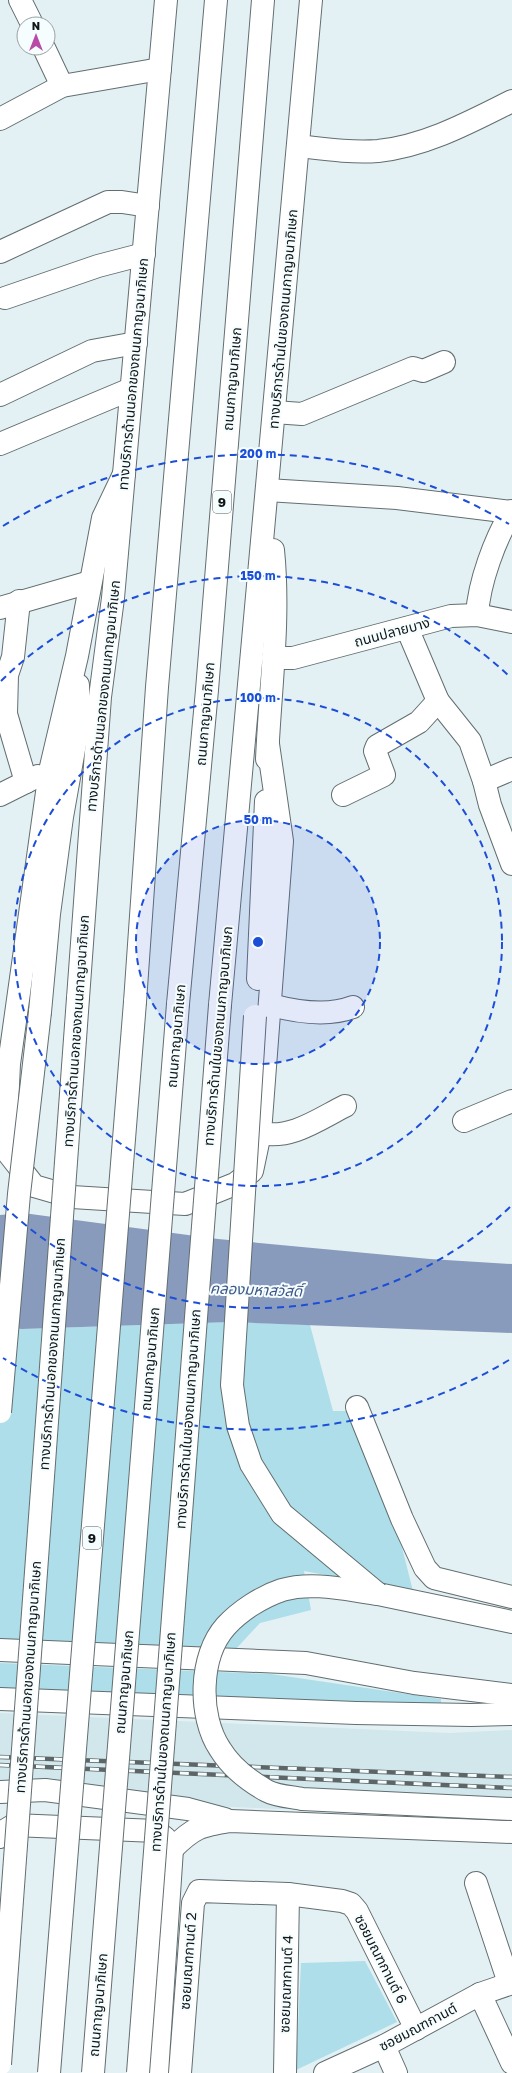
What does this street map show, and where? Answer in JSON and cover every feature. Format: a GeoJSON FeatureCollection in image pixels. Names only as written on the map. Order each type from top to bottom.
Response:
{"type":"FeatureCollection","features":[{"type":"Feature","properties":{"kind":"main road"},"geometry":{"type":"LineString","coordinates":[[20,0],[28,16]]}},
{"type":"Feature","properties":{"kind":"main road","name":"ทางบริการด้านนอกของถนนกาญจนาภิเษก"},"geometry":{"type":"LineString","coordinates":[[0,2064],[100,697],[113,598],[166,0]]}},
{"type":"Feature","properties":{"kind":"main road","name":"9"},"geometry":{"type":"LineString","coordinates":[[49,2073],[135,1002],[157,687],[216,0]]}},
{"type":"Feature","properties":{"kind":"main road","name":"ถนนกาญจนาภิเษก"},"geometry":{"type":"LineString","coordinates":[[93,2073],[178,1004],[207,690],[263,0]]}},
{"type":"Feature","properties":{"kind":"main road","name":"ทางบริการด้านในของถนนกาญจนาภิเษก"},"geometry":{"type":"LineString","coordinates":[[138,2073],[220,1005],[311,0]]}},
{"type":"Feature","properties":{"kind":"main road"},"geometry":{"type":"LineString","coordinates":[[48,56],[62,86]]}},
{"type":"Feature","properties":{"kind":"main road"},"geometry":{"type":"LineString","coordinates":[[0,118],[62,86],[160,69]]}},
{"type":"Feature","properties":{"kind":"main road"},"geometry":{"type":"LineString","coordinates":[[298,146],[341,151],[378,151],[421,142],[463,126],[512,101]]}},
{"type":"Feature","properties":{"kind":"main road"},"geometry":{"type":"LineString","coordinates":[[0,252],[108,202],[122,202],[148,206]]}},
{"type":"Feature","properties":{"kind":"main road"},"geometry":{"type":"LineString","coordinates":[[5,298],[98,266],[144,254]]}},
{"type":"Feature","properties":{"kind":"main road"},"geometry":{"type":"LineString","coordinates":[[0,395],[92,351],[136,343]]}},
{"type":"Feature","properties":{"kind":"main road"},"geometry":{"type":"LineString","coordinates":[[274,412],[302,414],[413,368],[423,372],[444,362]]}},
{"type":"Feature","properties":{"kind":"main road"},"geometry":{"type":"LineString","coordinates":[[0,444],[131,389]]}},
{"type":"Feature","properties":{"kind":"main road"},"geometry":{"type":"LineString","coordinates":[[124,474],[103,518],[77,656],[50,771],[5,1065],[5,1149],[34,1186],[72,1197],[185,1204],[236,1184],[252,1171],[260,1133],[263,1011],[263,880],[273,658],[275,570],[267,492],[397,498],[511,511],[491,556],[478,598],[477,615]]}},
{"type":"Feature","properties":{"kind":"main road"},"geometry":{"type":"LineString","coordinates":[[26,782],[6,714],[7,675],[13,657],[10,605],[90,582]]}},
{"type":"Feature","properties":{"kind":"main road","name":"ถนนปลายบาง"},"geometry":{"type":"LineString","coordinates":[[273,658],[293,658],[451,616],[477,615],[512,622]]}},
{"type":"Feature","properties":{"kind":"main road"},"geometry":{"type":"LineString","coordinates":[[407,628],[438,701],[470,741],[484,781],[490,805],[512,864]]}},
{"type":"Feature","properties":{"kind":"main road"},"geometry":{"type":"LineString","coordinates":[[0,1412],[19,1194],[40,1012],[49,914],[62,816],[79,721],[77,656]]}},
{"type":"Feature","properties":{"kind":"main road"},"geometry":{"type":"LineString","coordinates":[[243,746],[271,690]]}},
{"type":"Feature","properties":{"kind":"main road"},"geometry":{"type":"LineString","coordinates":[[343,795],[384,775],[375,751],[377,746],[418,722],[438,701]]}},
{"type":"Feature","properties":{"kind":"main road"},"geometry":{"type":"LineString","coordinates":[[484,781],[512,769]]}},
{"type":"Feature","properties":{"kind":"main road"},"geometry":{"type":"LineString","coordinates":[[0,795],[50,771]]}},
{"type":"Feature","properties":{"kind":"main road"},"geometry":{"type":"LineString","coordinates":[[263,1011],[284,1009],[324,1013],[340,1012],[353,1007]]}},
{"type":"Feature","properties":{"kind":"main road"},"geometry":{"type":"LineString","coordinates":[[263,1011],[232,1378],[238,1426],[251,1464],[282,1514],[378,1594]]}},
{"type":"Feature","properties":{"kind":"main road"},"geometry":{"type":"LineString","coordinates":[[464,1121],[512,1101]]}},
{"type":"Feature","properties":{"kind":"main road"},"geometry":{"type":"LineString","coordinates":[[260,1133],[273,1136],[288,1134],[345,1106]]}},
{"type":"Feature","properties":{"kind":"main road"},"geometry":{"type":"LineString","coordinates":[[357,1407],[402,1519],[425,1568],[434,1578],[512,1597]]}},
{"type":"Feature","properties":{"kind":"main road"},"geometry":{"type":"LineString","coordinates":[[512,1622],[378,1594],[320,1586],[282,1590],[253,1603],[226,1627],[212,1650],[204,1685],[206,1716],[219,1749],[242,1774],[268,1792],[302,1799],[512,1809]]}},
{"type":"Feature","properties":{"kind":"main road"},"geometry":{"type":"LineString","coordinates":[[0,1650],[306,1663],[414,1683],[512,1695]]}},
{"type":"Feature","properties":{"kind":"main road"},"geometry":{"type":"LineString","coordinates":[[0,1699],[356,1713],[470,1715],[512,1714]]}},
{"type":"Feature","properties":{"kind":"main road"},"geometry":{"type":"LineString","coordinates":[[0,1792],[45,1790],[188,1809],[230,1821]]}},
{"type":"Feature","properties":{"kind":"main road"},"geometry":{"type":"LineString","coordinates":[[172,1849],[187,1834],[200,1826],[230,1821],[512,1832]]}},
{"type":"Feature","properties":{"kind":"main road"},"geometry":{"type":"LineString","coordinates":[[0,1838],[4,1831],[14,1825],[156,1831],[165,1838],[172,1849],[157,2073]]}},
{"type":"Feature","properties":{"kind":"main road"},"geometry":{"type":"LineString","coordinates":[[476,1883],[510,1983]]}},
{"type":"Feature","properties":{"kind":"main road","name":"ซอยมณฑกานต์ 2"},"geometry":{"type":"LineString","coordinates":[[180,2073],[193,1903],[199,1892],[288,1894]]}},
{"type":"Feature","properties":{"kind":"main road","name":"ซอยมณฑกานต์ 6"},"geometry":{"type":"LineString","coordinates":[[288,1894],[342,1901],[351,1904],[357,1911],[416,2029]]}},
{"type":"Feature","properties":{"kind":"main road","name":"ซอยมณฑกานต์ 4"},"geometry":{"type":"LineString","coordinates":[[285,2073],[288,1894]]}},
{"type":"Feature","properties":{"kind":"main road","name":"ซอยมณฑกานต์"},"geometry":{"type":"LineString","coordinates":[[325,2073],[384,2046],[480,1994],[510,1983]]}},
{"type":"Feature","properties":{"kind":"main road"},"geometry":{"type":"LineString","coordinates":[[480,1994],[512,2063]]}},
{"type":"Feature","properties":{"kind":"main road"},"geometry":{"type":"LineString","coordinates":[[384,2046],[396,2073]]}},
{"type":"Feature","properties":{"kind":"shaded area"},"geometry":{"type":"Polygon","coordinates":[[[231,1322],[310,1325],[333,1411],[350,1411],[398,1532],[413,1591],[304,1571],[311,1610],[260,1623],[235,1650],[0,1641],[0,1327],[22,1329],[231,1322]]]}},
{"type":"Feature","properties":{"kind":"shaded area"},"geometry":{"type":"Polygon","coordinates":[[[0,1663],[271,1674],[441,1699],[441,1710],[0,1695],[0,1663]]]}},
{"type":"Feature","properties":{"kind":"shaded area"},"geometry":{"type":"Polygon","coordinates":[[[0,1713],[449,1733],[512,1730],[512,1810],[278,1809],[0,1797],[0,1713]]]}},
{"type":"Feature","properties":{"kind":"shaded area"},"geometry":{"type":"Polygon","coordinates":[[[365,1961],[397,2022],[296,2070],[301,1963],[365,1961]]]}},
{"type":"Feature","properties":{"kind":"water","name":"คลองมหาสวัสดิ์"},"geometry":{"type":"Polygon","coordinates":[[[23,1213],[218,1239],[430,1259],[512,1264],[512,1333],[231,1322],[22,1329],[0,1327],[0,1215],[23,1213]]]}},
{"type":"Feature","properties":{"kind":"railway"},"geometry":{"type":"LineString","coordinates":[[0,1757],[512,1777]]}},
{"type":"Feature","properties":{"kind":"railway"},"geometry":{"type":"LineString","coordinates":[[0,1765],[512,1788]]}}]}
